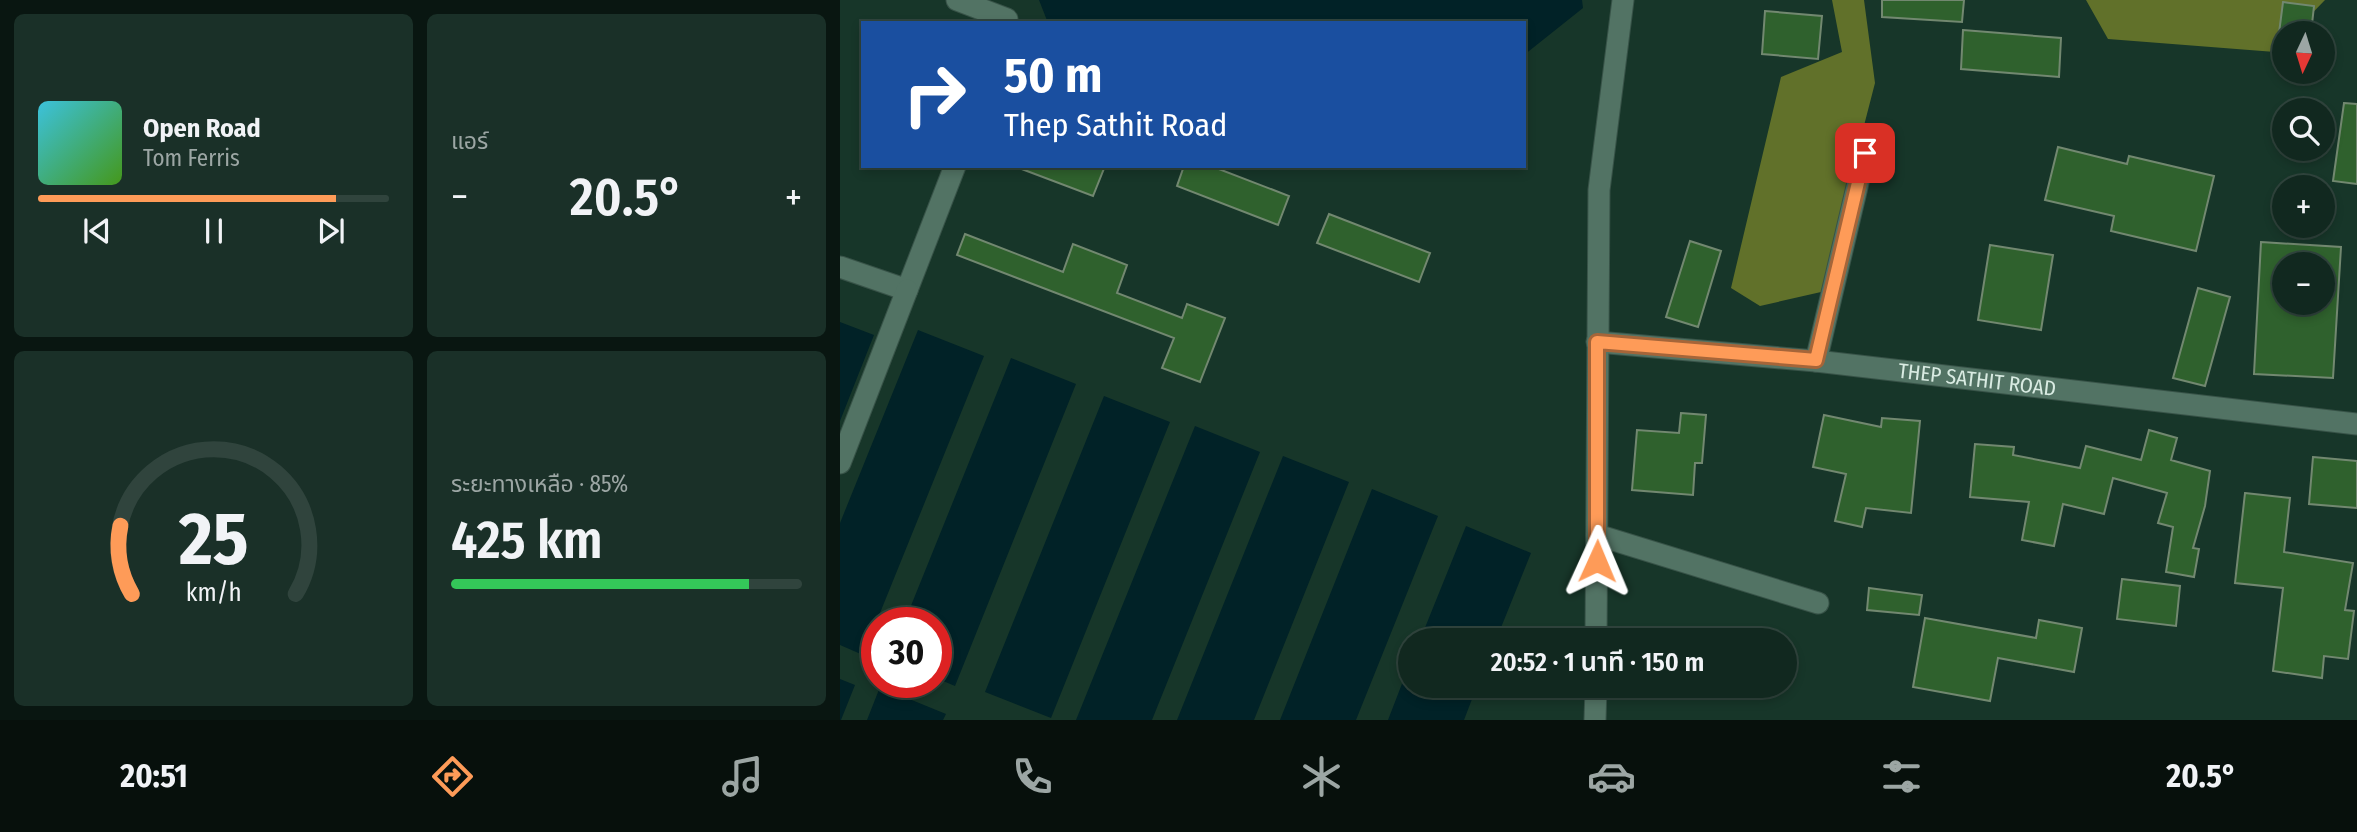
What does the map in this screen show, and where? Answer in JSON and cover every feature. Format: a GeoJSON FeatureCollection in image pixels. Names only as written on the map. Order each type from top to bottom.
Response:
{"type":"FeatureCollection","features":[{"type":"Feature","properties":{"kind":"street"},"geometry":{"type":"LineString","coordinates":[[957,0],[1006,21]]}},
{"type":"Feature","properties":{"kind":"street"},"geometry":{"type":"LineString","coordinates":[[1596,628],[1599,190],[1623,0]]}},
{"type":"Feature","properties":{"kind":"street"},"geometry":{"type":"LineString","coordinates":[[1816,360],[1865,153]]}},
{"type":"Feature","properties":{"kind":"street"},"geometry":{"type":"LineString","coordinates":[[840,463],[954,168]]}},
{"type":"Feature","properties":{"kind":"street"},"geometry":{"type":"LineString","coordinates":[[840,267],[907,290]]}},
{"type":"Feature","properties":{"kind":"street","name":"THEP SATHIT ROAD"},"geometry":{"type":"LineString","coordinates":[[1597,342],[1816,360],[2357,424]]}},
{"type":"Feature","properties":{"kind":"street"},"geometry":{"type":"LineString","coordinates":[[1597,535],[1818,603]]}},
{"type":"Feature","properties":{"kind":"street"},"geometry":{"type":"LineString","coordinates":[[1595,720],[1596,698]]}},
{"type":"Feature","properties":{"kind":"green space"},"geometry":{"type":"Polygon","coordinates":[[[1832,0],[1864,0],[1875,83],[1821,292],[1760,306],[1731,288],[1781,77],[1842,52],[1832,0]]]}},
{"type":"Feature","properties":{"kind":"green space"},"geometry":{"type":"Polygon","coordinates":[[[2086,0],[2325,0],[2305,21],[2272,21],[2272,52],[2108,39],[2086,0]]]}},
{"type":"Feature","properties":{"kind":"water"},"geometry":{"type":"Polygon","coordinates":[[[1039,0],[1582,0],[1583,8],[1526,53],[1526,21],[1047,21],[1039,0]]]}},
{"type":"Feature","properties":{"kind":"water"},"geometry":{"type":"Polygon","coordinates":[[[840,322],[874,335],[840,421],[840,322]]]}},
{"type":"Feature","properties":{"kind":"water"},"geometry":{"type":"Polygon","coordinates":[[[918,330],[984,356],[882,607],[861,607],[861,654],[840,645],[840,523],[918,330]]]}},
{"type":"Feature","properties":{"kind":"water"},"geometry":{"type":"Polygon","coordinates":[[[1011,358],[1076,384],[955,686],[952,685],[952,607],[910,607],[1011,358]]]}},
{"type":"Feature","properties":{"kind":"water"},"geometry":{"type":"Polygon","coordinates":[[[1104,396],[1170,422],[1051,718],[985,692],[1104,396]]]}},
{"type":"Feature","properties":{"kind":"water"},"geometry":{"type":"Polygon","coordinates":[[[1195,426],[1260,452],[1152,720],[1076,720],[1195,426]]]}},
{"type":"Feature","properties":{"kind":"water"},"geometry":{"type":"Polygon","coordinates":[[[1283,456],[1349,482],[1254,720],[1177,720],[1283,456]]]}},
{"type":"Feature","properties":{"kind":"water"},"geometry":{"type":"Polygon","coordinates":[[[1372,489],[1438,516],[1356,720],[1280,720],[1372,489]]]}},
{"type":"Feature","properties":{"kind":"water"},"geometry":{"type":"Polygon","coordinates":[[[1466,526],[1531,553],[1501,628],[1425,628],[1466,526]]]}},
{"type":"Feature","properties":{"kind":"water"},"geometry":{"type":"Polygon","coordinates":[[[840,679],[855,685],[841,720],[840,720],[840,679]]]}},
{"type":"Feature","properties":{"kind":"water"},"geometry":{"type":"Polygon","coordinates":[[[1398,694],[1398,698],[1472,698],[1464,720],[1388,720],[1398,694]]]}},
{"type":"Feature","properties":{"kind":"water"},"geometry":{"type":"Polygon","coordinates":[[[876,698],[907,698],[946,714],[943,720],[867,720],[876,698]]]}},
{"type":"Feature","properties":{"kind":"building"},"geometry":{"type":"Polygon","coordinates":[[[1882,0],[1964,0],[1962,22],[1882,17],[1882,0]]]}},
{"type":"Feature","properties":{"kind":"building"},"geometry":{"type":"Polygon","coordinates":[[[2283,2],[2314,6],[2312,21],[2281,21],[2283,2]]]}},
{"type":"Feature","properties":{"kind":"building"},"geometry":{"type":"Polygon","coordinates":[[[1765,11],[1822,16],[1818,59],[1762,54],[1765,11]]]}},
{"type":"Feature","properties":{"kind":"building"},"geometry":{"type":"Polygon","coordinates":[[[1963,30],[2061,38],[2059,77],[1961,69],[1963,30]]]}},
{"type":"Feature","properties":{"kind":"building"},"geometry":{"type":"Polygon","coordinates":[[[2344,103],[2357,104],[2357,184],[2335,181],[2344,103]]]}},
{"type":"Feature","properties":{"kind":"building"},"geometry":{"type":"Polygon","coordinates":[[[2058,147],[2127,164],[2129,156],[2214,176],[2196,251],[2111,231],[2114,216],[2045,200],[2058,147]]]}},
{"type":"Feature","properties":{"kind":"building"},"geometry":{"type":"Polygon","coordinates":[[[1019,168],[1104,168],[1093,196],[1019,168]]]}},
{"type":"Feature","properties":{"kind":"building"},"geometry":{"type":"Polygon","coordinates":[[[1183,168],[1216,168],[1289,196],[1278,225],[1177,186],[1183,168]]]}},
{"type":"Feature","properties":{"kind":"building"},"geometry":{"type":"Polygon","coordinates":[[[1329,214],[1430,253],[1419,282],[1317,243],[1329,214]]]}},
{"type":"Feature","properties":{"kind":"building"},"geometry":{"type":"Polygon","coordinates":[[[965,234],[1063,272],[1073,244],[1127,265],[1117,293],[1182,318],[1187,304],[1225,318],[1200,382],[1162,368],[1174,338],[957,255],[965,234]]]}},
{"type":"Feature","properties":{"kind":"building"},"geometry":{"type":"Polygon","coordinates":[[[1690,241],[1721,251],[1698,327],[1666,317],[1690,241]]]}},
{"type":"Feature","properties":{"kind":"building"},"geometry":{"type":"Polygon","coordinates":[[[2261,242],[2341,247],[2333,378],[2254,374],[2261,242]]]}},
{"type":"Feature","properties":{"kind":"building"},"geometry":{"type":"Polygon","coordinates":[[[1990,245],[2053,255],[2041,330],[1978,320],[1990,245]]]}},
{"type":"Feature","properties":{"kind":"building"},"geometry":{"type":"Polygon","coordinates":[[[2198,288],[2230,297],[2205,386],[2173,378],[2198,288]]]}},
{"type":"Feature","properties":{"kind":"building"},"geometry":{"type":"Polygon","coordinates":[[[1681,413],[1706,415],[1702,463],[1695,463],[1693,495],[1632,490],[1637,430],[1679,433],[1681,413]]]}},
{"type":"Feature","properties":{"kind":"building"},"geometry":{"type":"Polygon","coordinates":[[[1824,415],[1881,427],[1882,418],[1920,421],[1911,513],[1866,508],[1862,527],[1835,521],[1846,474],[1813,467],[1824,415]]]}},
{"type":"Feature","properties":{"kind":"building"},"geometry":{"type":"Polygon","coordinates":[[[2149,430],[2177,438],[2171,460],[2210,471],[2205,506],[2193,548],[2199,549],[2194,577],[2166,572],[2173,527],[2158,523],[2167,493],[2113,478],[2104,514],[2063,504],[2054,546],[2022,540],[2029,502],[1970,497],[1975,444],[2014,447],[2013,455],[2080,468],[2086,446],[2141,460],[2149,430]]]}},
{"type":"Feature","properties":{"kind":"building"},"geometry":{"type":"Polygon","coordinates":[[[2313,457],[2357,461],[2357,508],[2309,504],[2313,457]]]}},
{"type":"Feature","properties":{"kind":"building"},"geometry":{"type":"Polygon","coordinates":[[[2245,493],[2290,498],[2284,552],[2353,563],[2345,610],[2354,611],[2348,659],[2324,656],[2322,678],[2273,671],[2283,588],[2235,583],[2245,493]]]}},
{"type":"Feature","properties":{"kind":"building"},"geometry":{"type":"Polygon","coordinates":[[[2122,579],[2180,586],[2176,626],[2117,619],[2122,579]]]}},
{"type":"Feature","properties":{"kind":"building"},"geometry":{"type":"Polygon","coordinates":[[[1869,588],[1922,595],[1919,615],[1867,610],[1869,588]]]}},
{"type":"Feature","properties":{"kind":"building"},"geometry":{"type":"Polygon","coordinates":[[[1925,618],[2036,638],[2039,620],[2082,628],[2074,672],[1998,658],[1990,701],[1913,687],[1925,618]]]}},
{"type":"Feature","properties":{"kind":"route"},"geometry":{"type":"LineString","coordinates":[[1597,561],[1597,342],[1816,360],[1865,153]]}}]}
